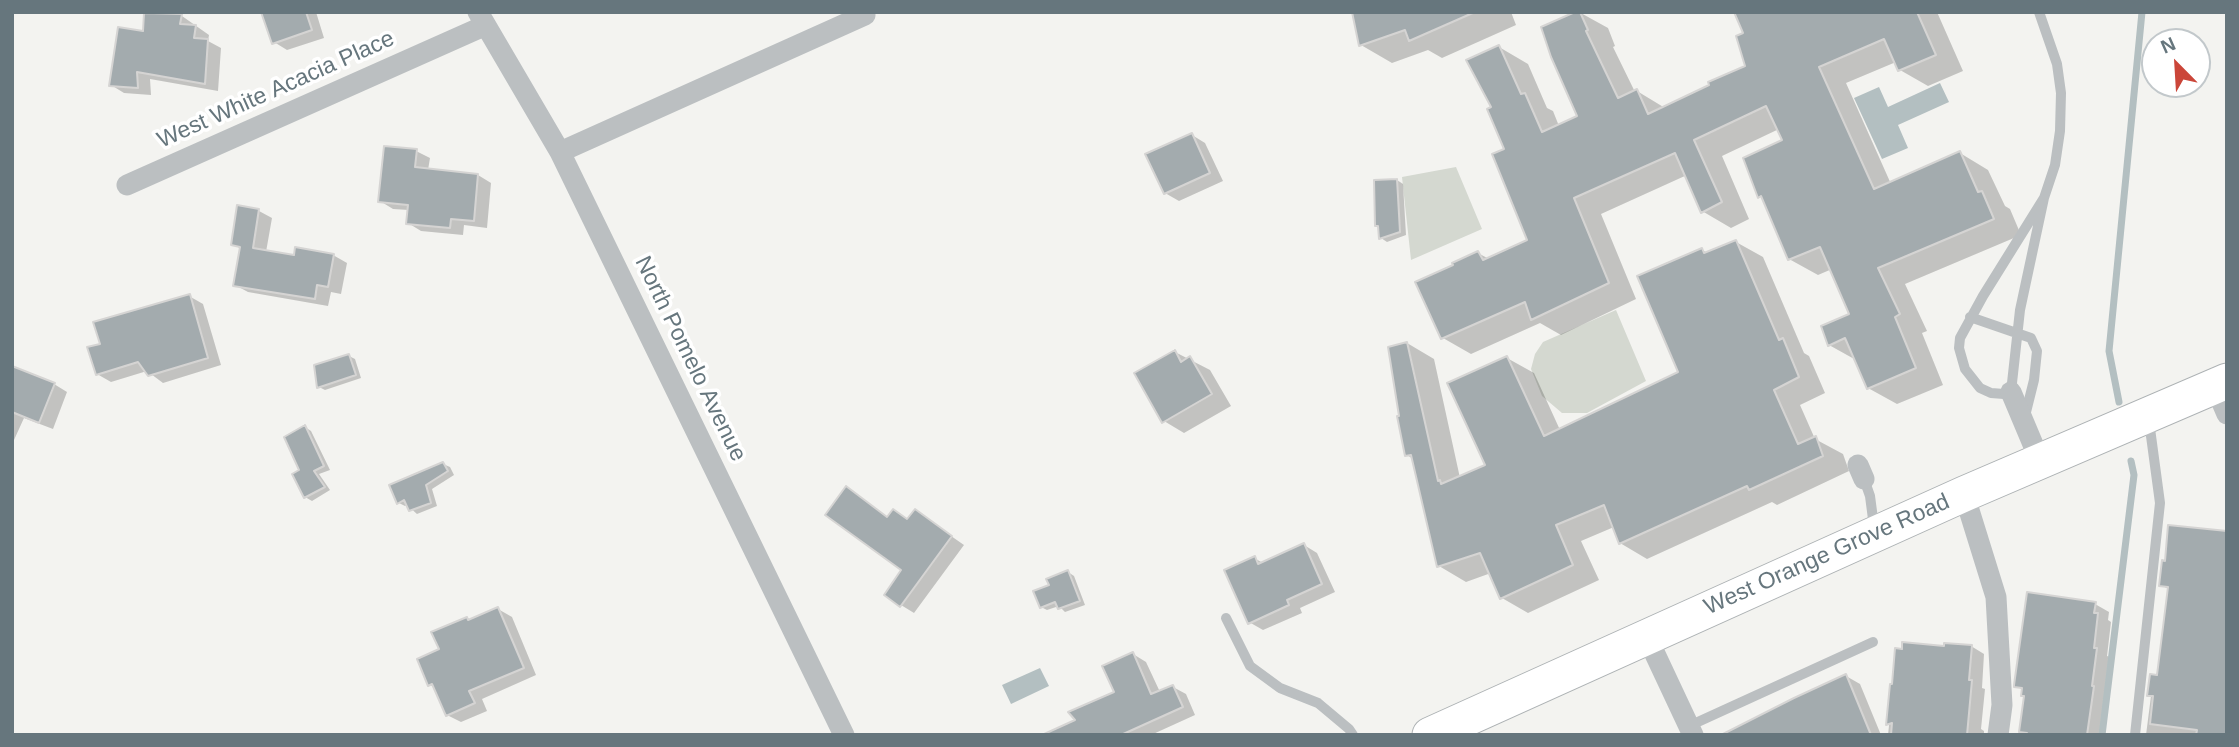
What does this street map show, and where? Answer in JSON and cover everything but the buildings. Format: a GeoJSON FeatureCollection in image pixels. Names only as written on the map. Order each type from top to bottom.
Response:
{"type":"FeatureCollection","features":[{"type":"Feature","properties":{"kind":"main road","name":"West Orange Grove Road"},"geometry":{"type":"LineString","coordinates":[[1430,735],[2040,461],[2148,415],[2223,394]]}},
{"type":"Feature","properties":{"kind":"street"},"geometry":{"type":"LineString","coordinates":[[560,152],[865,15]]}},
{"type":"Feature","properties":{"kind":"street","name":"North Pomelo Avenue"},"geometry":{"type":"LineString","coordinates":[[481,19],[560,152],[844,735]]}},
{"type":"Feature","properties":{"kind":"street","name":"West White Acacia Place"},"geometry":{"type":"LineString","coordinates":[[127,185],[481,19]]}},
{"type":"Feature","properties":{"kind":"street"},"geometry":{"type":"LineString","coordinates":[[2011,392],[2040,461]]}},
{"type":"Feature","properties":{"kind":"street"},"geometry":{"type":"LineString","coordinates":[[1964,494],[1996,597],[2002,705],[1998,735]]}},
{"type":"Feature","properties":{"kind":"street"},"geometry":{"type":"LineString","coordinates":[[1647,637],[1691,730]]}},
{"type":"Feature","properties":{"kind":"lane"},"geometry":{"type":"LineString","coordinates":[[2039,12],[2057,64],[2061,93],[2060,131],[2020,310],[2011,392],[1991,393],[1980,387],[1965,369],[1959,348],[1960,338],[1970,317],[2044,198]]}},
{"type":"Feature","properties":{"kind":"lane"},"geometry":{"type":"LineString","coordinates":[[1970,317],[2031,338],[2037,351],[2034,380],[2023,421]]}},
{"type":"Feature","properties":{"kind":"lane"},"geometry":{"type":"LineString","coordinates":[[2135,735],[2160,503],[2148,415]]}},
{"type":"Feature","properties":{"kind":"lane"},"geometry":{"type":"LineString","coordinates":[[1861,472],[1870,495],[1873,519],[1878,532]]}},
{"type":"Feature","properties":{"kind":"lane"},"geometry":{"type":"LineString","coordinates":[[1226,618],[1250,666],[1280,688],[1318,703],[1353,735]]}},
{"type":"Feature","properties":{"kind":"lane"},"geometry":{"type":"LineString","coordinates":[[1691,730],[1873,642]]}},
{"type":"Feature","properties":{"kind":"shaded area"},"geometry":{"type":"Polygon","coordinates":[[[1940,83],[1949,102],[1898,125],[1908,148],[1882,159],[1854,98],[1879,87],[1888,107],[1940,83]]]}},
{"type":"Feature","properties":{"kind":"shaded area"},"geometry":{"type":"Polygon","coordinates":[[[1456,167],[1482,229],[1411,260],[1402,177],[1456,167]]]}},
{"type":"Feature","properties":{"kind":"shaded area"},"geometry":{"type":"Polygon","coordinates":[[[1616,310],[1646,381],[1587,413],[1562,413],[1542,396],[1531,369],[1535,354],[1543,342],[1616,310]]]}},
{"type":"Feature","properties":{"kind":"shaded area"},"geometry":{"type":"Polygon","coordinates":[[[1040,668],[1049,686],[1011,704],[1002,685],[1040,668]]]}},
{"type":"Feature","properties":{"kind":"waterway"},"geometry":{"type":"LineString","coordinates":[[2119,402],[2109,351],[2142,12]]}},
{"type":"Feature","properties":{"kind":"waterway"},"geometry":{"type":"LineString","coordinates":[[2102,735],[2134,475],[2131,461]]}}]}
